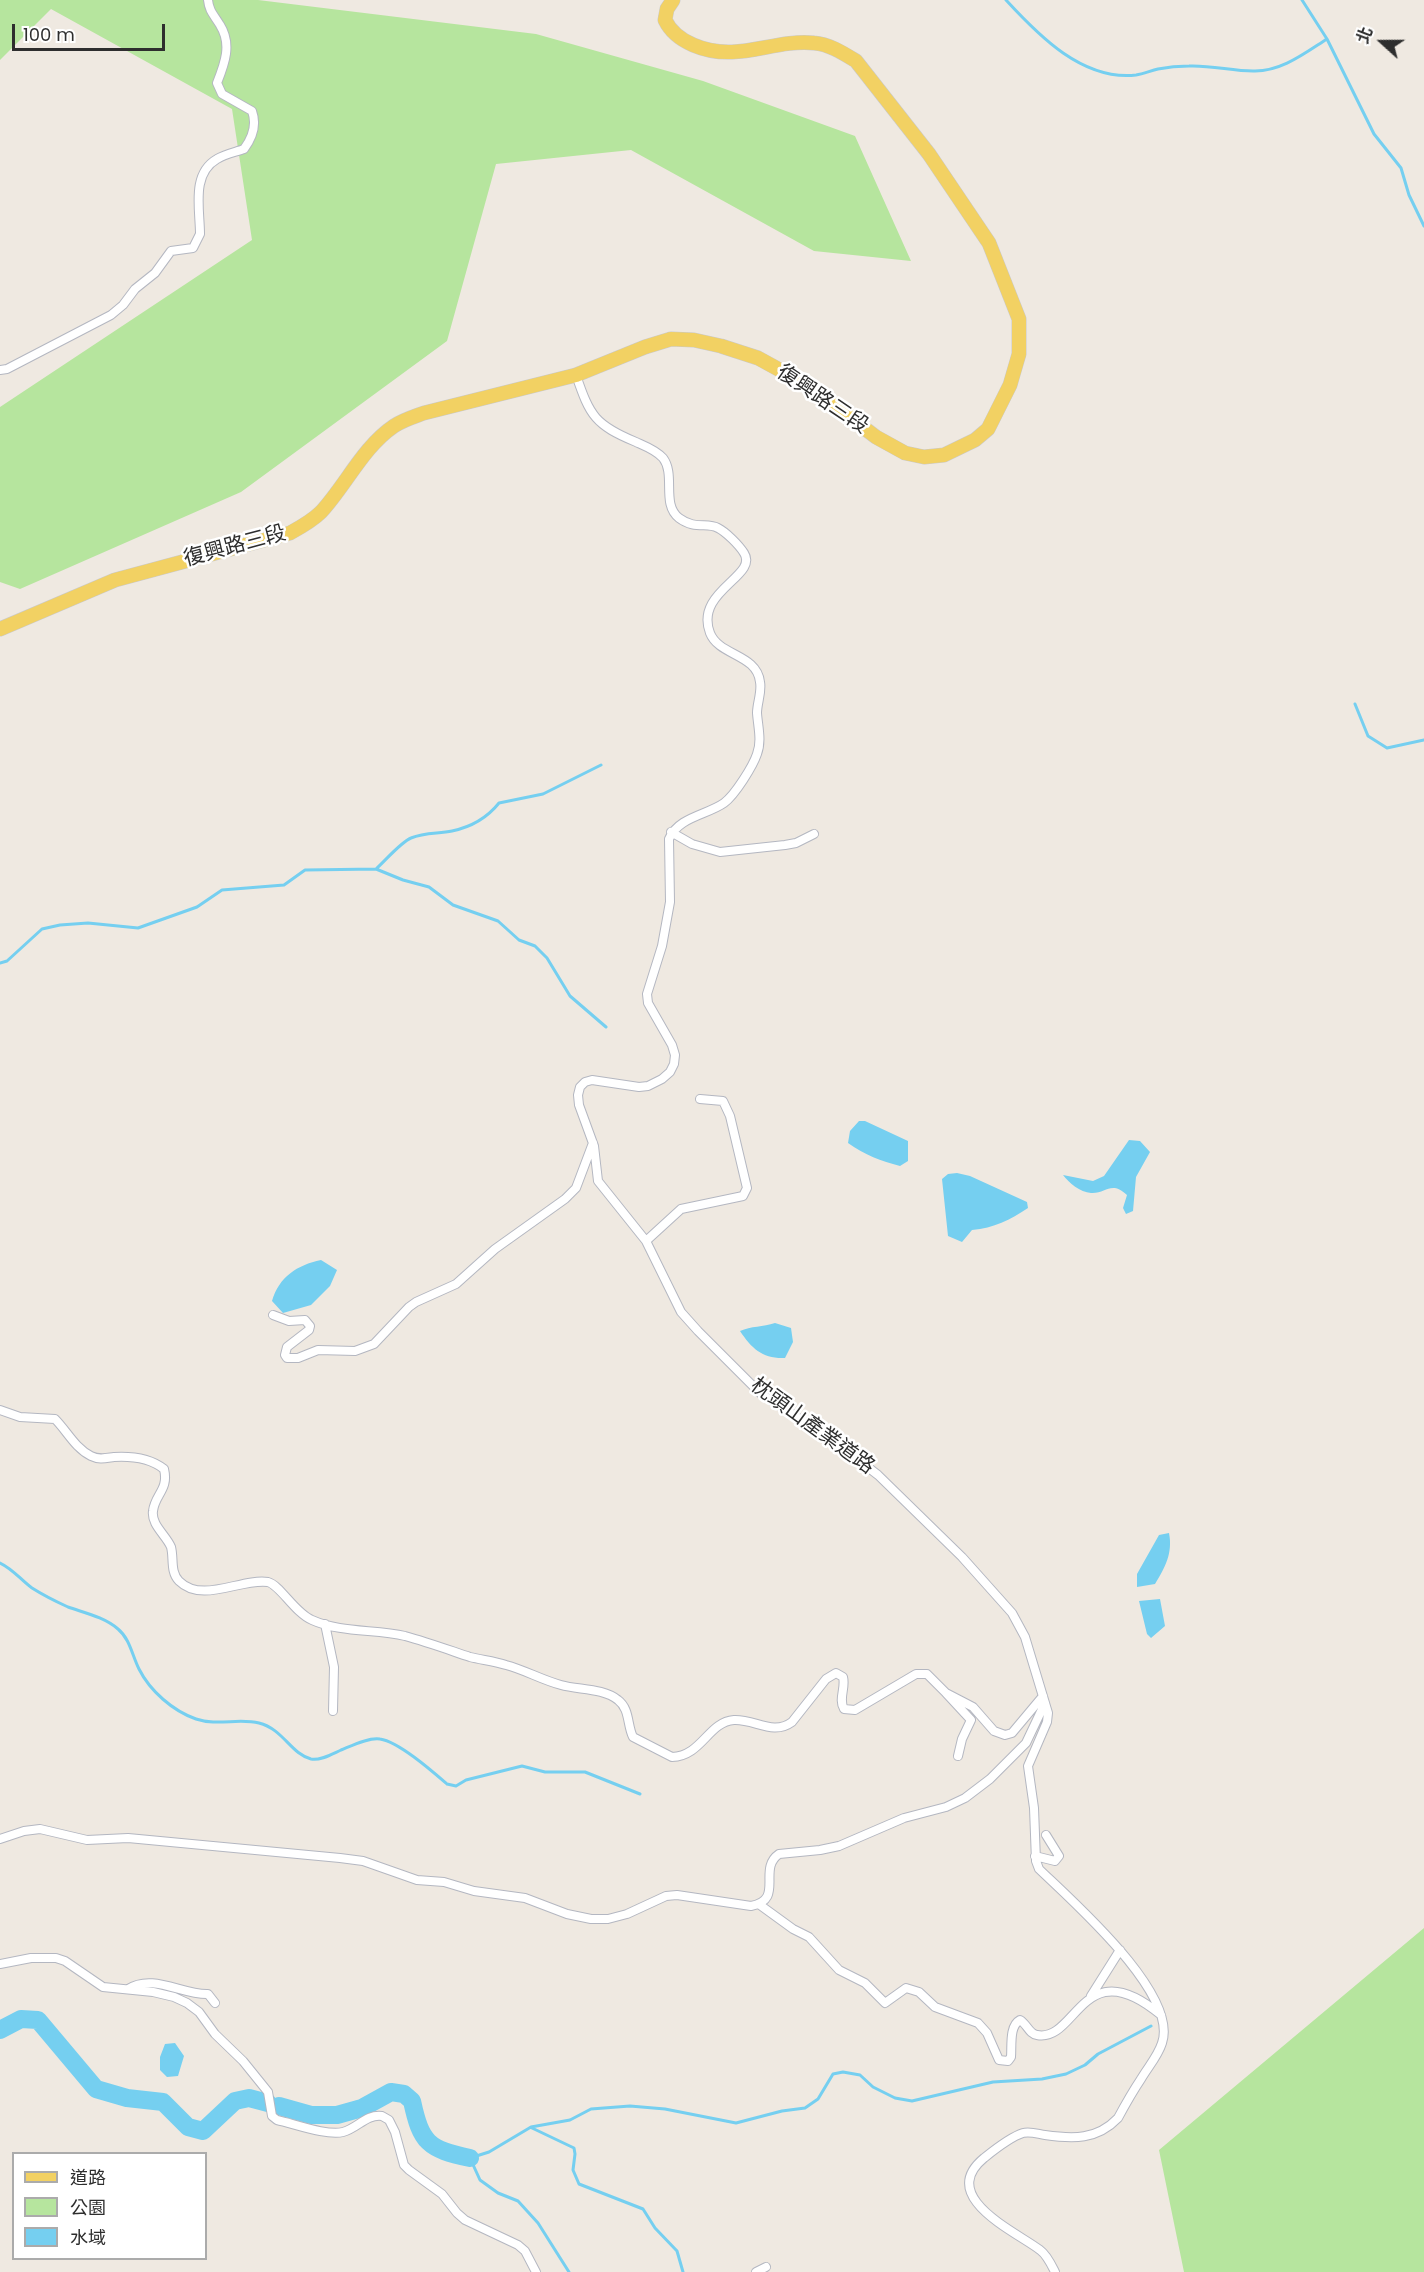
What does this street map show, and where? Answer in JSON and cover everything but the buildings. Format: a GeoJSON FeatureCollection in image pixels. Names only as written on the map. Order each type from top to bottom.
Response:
{"type":"FeatureCollection","features":[{"type":"Feature","properties":{"kind":"main road","name":"復興路三段"},"geometry":{"type":"LineString","coordinates":[[0,629],[115,580],[291,533],[321,512],[372,446],[391,428],[405,420],[424,413],[576,375],[645,346],[671,339],[694,340],[758,358],[809,386],[876,437],[905,453],[924,457],[944,455],[962,448],[988,429],[1010,386],[1019,354],[1018,319],[989,243],[929,154],[856,61],[839,51],[816,43],[798,42],[730,52],[690,44],[675,35],[665,20],[667,9],[673,0]]}},
{"type":"Feature","properties":{"kind":"street"},"geometry":{"type":"LineString","coordinates":[[0,370],[7,369],[111,315],[135,289],[155,273],[171,251],[193,248],[198,241],[201,175],[217,159],[244,149],[254,131],[255,119],[252,111],[222,94],[217,83],[226,60],[226,38],[209,9],[208,0]]}},
{"type":"Feature","properties":{"kind":"street"},"geometry":{"type":"LineString","coordinates":[[576,375],[587,407],[594,418],[604,427],[661,456],[666,463],[672,507],[677,516],[688,524],[717,527],[746,555],[747,563],[744,570],[716,595],[708,621],[710,634],[717,642],[749,662],[758,672],[761,682],[757,710],[760,747],[752,765],[724,803],[680,824],[672,832],[692,844],[720,852],[796,843],[814,834]]}},
{"type":"Feature","properties":{"kind":"street","name":"枕頭山產業道路"},"geometry":{"type":"LineString","coordinates":[[672,832],[668,848],[670,902],[662,946],[647,994],[648,1003],[672,1045],[675,1055],[674,1064],[670,1072],[662,1079],[648,1086],[639,1087],[592,1080],[580,1087],[579,1105],[593,1143],[598,1181],[646,1241],[681,1312],[698,1331],[760,1393],[835,1442],[878,1475],[954,1549],[1012,1613],[1025,1637],[1048,1713],[1047,1722],[1028,1766],[1034,1808],[1035,1856]]}},
{"type":"Feature","properties":{"kind":"street"},"geometry":{"type":"LineString","coordinates":[[646,1241],[681,1209],[743,1196],[747,1188],[730,1116],[723,1101],[700,1099]]}},
{"type":"Feature","properties":{"kind":"street"},"geometry":{"type":"LineString","coordinates":[[273,1315],[289,1321],[305,1320],[310,1326],[309,1330],[287,1347],[285,1355],[287,1358],[297,1358],[318,1350],[355,1351],[365,1348],[382,1336],[409,1307],[456,1284],[495,1249],[565,1199],[576,1188],[593,1143]]}},
{"type":"Feature","properties":{"kind":"street"},"geometry":{"type":"LineString","coordinates":[[0,1410],[20,1417],[55,1419],[81,1449],[93,1457],[102,1459],[130,1456],[151,1461],[164,1469],[166,1478],[164,1487],[152,1514],[154,1522],[168,1540],[176,1576],[188,1587],[211,1590],[256,1581],[272,1584],[310,1620],[361,1632],[405,1636],[506,1665],[570,1688],[608,1695],[618,1700],[625,1708],[633,1737],[672,1757],[690,1753],[714,1729],[734,1720],[768,1728],[786,1727],[826,1680],[836,1673],[843,1677],[842,1706],[849,1711],[855,1710],[916,1674],[927,1674],[971,1720],[962,1738],[958,1756]]}},
{"type":"Feature","properties":{"kind":"street"},"geometry":{"type":"LineString","coordinates":[[325,1624],[334,1667],[333,1711]]}},
{"type":"Feature","properties":{"kind":"street"},"geometry":{"type":"LineString","coordinates":[[946,1693],[973,1707],[994,1731],[1005,1735],[1012,1733],[1044,1700]]}},
{"type":"Feature","properties":{"kind":"street"},"geometry":{"type":"LineString","coordinates":[[0,1839],[40,1829],[87,1840],[129,1838],[352,1860],[382,1867],[417,1880],[444,1881],[474,1891],[536,1900],[567,1914],[591,1919],[608,1919],[627,1914],[666,1896],[677,1895],[732,1905],[760,1905],[766,1899],[770,1889],[770,1865],[774,1857],[779,1854],[839,1846],[904,1818],[946,1807],[965,1798],[990,1779],[1026,1743],[1044,1700]]}},
{"type":"Feature","properties":{"kind":"street"},"geometry":{"type":"LineString","coordinates":[[1035,1856],[1051,1862],[1059,1856],[1046,1835]]}},
{"type":"Feature","properties":{"kind":"street"},"geometry":{"type":"LineString","coordinates":[[1035,1856],[1040,1869],[1120,1950],[1151,1992],[1165,2026],[1162,2043],[1118,2118],[1110,2126],[1098,2134],[1083,2138],[1023,2133],[984,2158],[972,2172],[970,2188],[981,2209],[1041,2251],[1055,2272]]}},
{"type":"Feature","properties":{"kind":"street"},"geometry":{"type":"LineString","coordinates":[[760,1905],[809,1938],[839,1970],[865,1983],[885,2003],[906,1989],[912,1989],[928,1999],[935,2007],[978,2023],[987,2033],[999,2060],[1008,2061],[1011,2057],[1013,2027],[1016,2022],[1020,2020],[1030,2032],[1036,2035],[1045,2035],[1056,2030],[1091,1996],[1120,1950]]}},
{"type":"Feature","properties":{"kind":"street"},"geometry":{"type":"LineString","coordinates":[[0,1964],[31,1958],[56,1958],[73,1965],[103,1986],[174,1997],[199,2012],[215,2034],[243,2061],[268,2092],[272,2116],[277,2120],[342,2133],[375,2115],[389,2120],[395,2132],[404,2165],[442,2194],[465,2220],[518,2245],[525,2251],[536,2272]]}},
{"type":"Feature","properties":{"kind":"street"},"geometry":{"type":"LineString","coordinates":[[128,1989],[137,1984],[160,1984],[193,1993],[208,1994],[215,2003]]}},
{"type":"Feature","properties":{"kind":"street"},"geometry":{"type":"LineString","coordinates":[[1091,1996],[1103,1993],[1126,1993],[1146,2003],[1162,2016]]}},
{"type":"Feature","properties":{"kind":"street"},"geometry":{"type":"LineString","coordinates":[[756,2272],[766,2267]]}},
{"type":"Feature","properties":{"kind":"green space"},"geometry":{"type":"Polygon","coordinates":[[[0,0],[258,0],[536,34],[703,81],[855,136],[911,261],[814,251],[631,150],[496,164],[447,341],[241,492],[20,589],[0,582],[0,407],[252,240],[232,109],[51,9],[0,60],[0,0]]]}},
{"type":"Feature","properties":{"kind":"green space"},"geometry":{"type":"Polygon","coordinates":[[[1424,1928],[1424,2272],[1184,2272],[1159,2150],[1424,1928]]]}},
{"type":"Feature","properties":{"kind":"water"},"geometry":{"type":"Polygon","coordinates":[[[859,1121],[865,1121],[908,1141],[908,1161],[900,1166],[893,1164],[867,1154],[848,1143],[850,1131],[859,1121]]]}},
{"type":"Feature","properties":{"kind":"water"},"geometry":{"type":"Polygon","coordinates":[[[1129,1140],[1140,1141],[1150,1152],[1136,1177],[1133,1211],[1126,1214],[1123,1208],[1127,1195],[1117,1188],[1091,1193],[1075,1187],[1063,1175],[1093,1181],[1104,1176],[1129,1140]]]}},
{"type":"Feature","properties":{"kind":"water"},"geometry":{"type":"Polygon","coordinates":[[[957,1173],[970,1176],[1027,1202],[1028,1208],[1002,1223],[972,1230],[962,1242],[948,1236],[942,1179],[948,1174],[957,1173]]]}},
{"type":"Feature","properties":{"kind":"water"},"geometry":{"type":"Polygon","coordinates":[[[321,1260],[337,1270],[330,1286],[311,1305],[283,1313],[272,1301],[279,1285],[290,1273],[304,1265],[321,1260]]]}},
{"type":"Feature","properties":{"kind":"water"},"geometry":{"type":"Polygon","coordinates":[[[775,1323],[791,1328],[793,1342],[785,1358],[770,1357],[759,1352],[740,1331],[775,1323]]]}},
{"type":"Feature","properties":{"kind":"water"},"geometry":{"type":"Polygon","coordinates":[[[1169,1533],[1169,1554],[1159,1578],[1155,1584],[1137,1587],[1137,1574],[1159,1535],[1169,1533]]]}},
{"type":"Feature","properties":{"kind":"water"},"geometry":{"type":"Polygon","coordinates":[[[1160,1599],[1165,1626],[1151,1638],[1147,1634],[1139,1601],[1160,1599]]]}},
{"type":"Feature","properties":{"kind":"water"},"geometry":{"type":"Polygon","coordinates":[[[175,2043],[184,2056],[178,2076],[167,2077],[160,2070],[160,2057],[165,2044],[175,2043]]]}},
{"type":"Feature","properties":{"kind":"waterway"},"geometry":{"type":"LineString","coordinates":[[1006,0],[1033,28],[1063,53],[1098,71],[1117,75],[1136,75],[1162,68],[1185,66],[1245,71],[1263,70],[1292,61],[1327,39]]}},
{"type":"Feature","properties":{"kind":"waterway"},"geometry":{"type":"LineString","coordinates":[[1302,0],[1327,39],[1374,134],[1401,168],[1409,195],[1424,226]]}},
{"type":"Feature","properties":{"kind":"waterway"},"geometry":{"type":"LineString","coordinates":[[1355,704],[1368,736],[1387,748],[1424,740]]}},
{"type":"Feature","properties":{"kind":"waterway"},"geometry":{"type":"LineString","coordinates":[[376,869],[398,847],[411,838],[466,827],[484,817],[499,803],[543,794],[601,765]]}},
{"type":"Feature","properties":{"kind":"waterway"},"geometry":{"type":"LineString","coordinates":[[0,963],[7,961],[42,929],[88,923],[138,928],[197,907],[222,890],[284,885],[305,870],[376,869],[429,887],[453,905],[498,921],[519,940],[535,946],[547,958],[570,996],[606,1027]]}},
{"type":"Feature","properties":{"kind":"waterway"},"geometry":{"type":"LineString","coordinates":[[0,1563],[41,1593],[68,1607],[101,1618],[113,1625],[125,1638],[149,1685],[179,1711],[196,1719],[212,1722],[259,1723],[274,1730],[298,1752],[311,1759],[322,1758],[365,1741],[376,1739],[388,1741],[406,1751],[447,1784],[456,1786],[466,1780],[522,1766],[545,1772],[585,1772],[640,1794]]}},
{"type":"Feature","properties":{"kind":"waterway"},"geometry":{"type":"LineString","coordinates":[[0,2030],[21,2019],[38,2020],[96,2089],[127,2098],[163,2102],[188,2127],[203,2131],[235,2101],[249,2098],[268,2103]]}},
{"type":"Feature","properties":{"kind":"waterway"},"geometry":{"type":"LineString","coordinates":[[569,2272],[538,2223],[518,2201],[498,2193],[480,2180],[470,2158],[489,2152],[531,2127],[570,2120],[591,2109],[630,2106],[665,2109],[736,2123],[782,2111],[805,2108],[818,2099],[833,2074],[843,2072],[860,2075],[873,2087],[895,2098],[912,2101],[993,2082],[1042,2079],[1066,2074],[1085,2065],[1098,2054],[1151,2026]]}},
{"type":"Feature","properties":{"kind":"waterway"},"geometry":{"type":"LineString","coordinates":[[279,2106],[311,2115],[337,2115],[362,2108],[391,2092],[404,2094],[412,2101],[419,2126],[429,2142],[444,2151],[470,2158]]}},
{"type":"Feature","properties":{"kind":"waterway"},"geometry":{"type":"LineString","coordinates":[[532,2128],[574,2148],[573,2170],[579,2184],[643,2209],[655,2228],[677,2251],[683,2272]]}}]}
